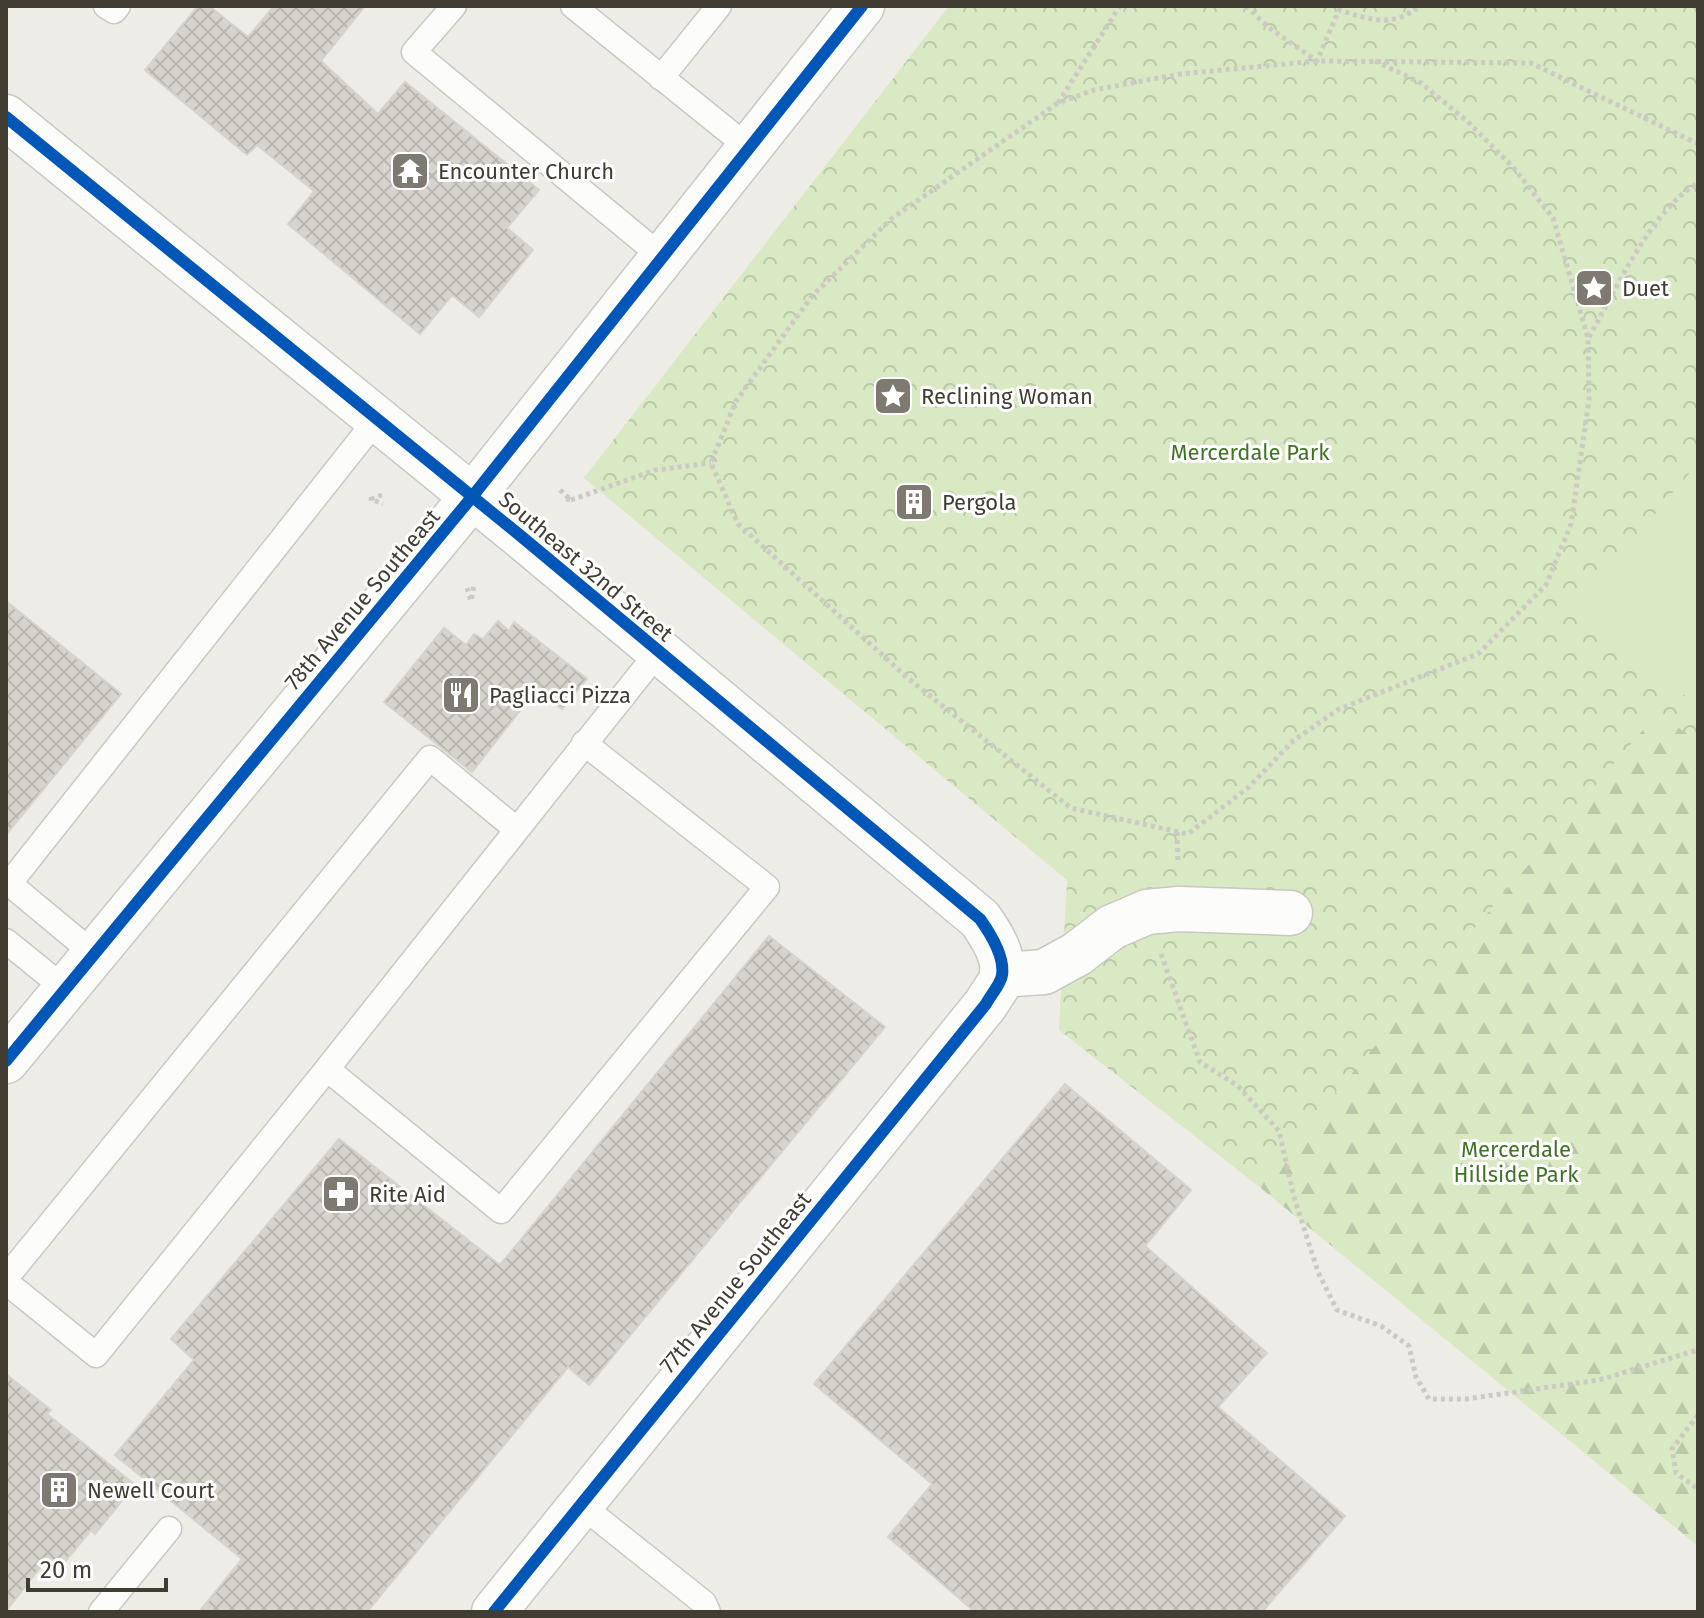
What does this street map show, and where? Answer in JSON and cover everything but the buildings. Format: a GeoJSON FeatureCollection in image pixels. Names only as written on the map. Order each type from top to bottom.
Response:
{"type":"FeatureCollection","features":[{"type":"Feature","properties":{"kind":"street","name":"78th Avenue Southeast"},"geometry":{"type":"LineString","coordinates":[[6,1061],[472,497],[862,6]]}},
{"type":"Feature","properties":{"kind":"street","name":"Southeast 32nd Street"},"geometry":{"type":"LineString","coordinates":[[6,117],[472,497],[980,919],[991,934],[1002,975]]}},
{"type":"Feature","properties":{"kind":"street"},"geometry":{"type":"LineString","coordinates":[[1002,975],[1044,972],[1077,954],[1112,927],[1147,912],[1179,909],[1290,913]]}},
{"type":"Feature","properties":{"kind":"street","name":"77th Avenue Southeast"},"geometry":{"type":"LineString","coordinates":[[494,1612],[986,1004],[1002,975]]}},
{"type":"Feature","properties":{"kind":"lane"},"geometry":{"type":"LineString","coordinates":[[106,6],[114,11],[118,6]]}},
{"type":"Feature","properties":{"kind":"lane"},"geometry":{"type":"LineString","coordinates":[[454,6],[414,52],[662,257]]}},
{"type":"Feature","properties":{"kind":"lane"},"geometry":{"type":"LineString","coordinates":[[573,6],[749,148]]}},
{"type":"Feature","properties":{"kind":"lane"},"geometry":{"type":"LineString","coordinates":[[661,78],[719,6]]}},
{"type":"Feature","properties":{"kind":"lane"},"geometry":{"type":"LineString","coordinates":[[94,954],[8,882],[377,419]]}},
{"type":"Feature","properties":{"kind":"lane"},"geometry":{"type":"LineString","coordinates":[[516,829],[430,758],[6,1280],[96,1355],[658,652]]}},
{"type":"Feature","properties":{"kind":"lane"},"geometry":{"type":"LineString","coordinates":[[327,1069],[501,1211],[767,887],[584,743]]}},
{"type":"Feature","properties":{"kind":"lane"},"geometry":{"type":"LineString","coordinates":[[6,941],[64,988]]}},
{"type":"Feature","properties":{"kind":"lane"},"geometry":{"type":"LineString","coordinates":[[581,1505],[704,1603],[708,1612]]}},
{"type":"Feature","properties":{"kind":"lane"},"geometry":{"type":"LineString","coordinates":[[101,1612],[169,1529]]}},
{"type":"Feature","properties":{"kind":"path"},"geometry":{"type":"LineString","coordinates":[[1058,103],[1120,6]]}},
{"type":"Feature","properties":{"kind":"path"},"geometry":{"type":"LineString","coordinates":[[1246,6],[1268,27],[1317,61]]}},
{"type":"Feature","properties":{"kind":"path"},"geometry":{"type":"LineString","coordinates":[[1317,61],[1339,10],[1374,21],[1405,18],[1419,6]]}},
{"type":"Feature","properties":{"kind":"path"},"geometry":{"type":"LineString","coordinates":[[1375,61],[1421,83],[1467,121],[1513,167],[1553,218],[1588,338],[1589,400],[1571,524],[1546,585],[1478,654],[1339,709],[1293,741],[1249,787],[1188,834],[1071,808],[910,680],[738,524],[711,463],[736,401],[812,296],[891,219],[1058,103],[1094,90],[1180,74],[1317,61],[1375,61],[1531,63],[1698,144]]}},
{"type":"Feature","properties":{"kind":"path"},"geometry":{"type":"LineString","coordinates":[[1588,338],[1635,255],[1672,201],[1698,183]]}},
{"type":"Feature","properties":{"kind":"path"},"geometry":{"type":"LineString","coordinates":[[562,498],[571,500],[655,470],[711,463]]}},
{"type":"Feature","properties":{"kind":"path"},"geometry":{"type":"LineString","coordinates":[[560,490],[571,500]]}},
{"type":"Feature","properties":{"kind":"path"},"geometry":{"type":"LineString","coordinates":[[382,495],[371,499],[383,504]]}},
{"type":"Feature","properties":{"kind":"path"},"geometry":{"type":"LineString","coordinates":[[467,588],[471,601],[474,585]]}},
{"type":"Feature","properties":{"kind":"path"},"geometry":{"type":"LineString","coordinates":[[1147,912],[1200,1062],[1238,1086],[1279,1131],[1294,1197],[1318,1272],[1337,1310],[1381,1326],[1409,1346],[1416,1377],[1429,1399],[1466,1399],[1599,1380],[1668,1357],[1697,1350],[1698,1354]]}},
{"type":"Feature","properties":{"kind":"path"},"geometry":{"type":"LineString","coordinates":[[1698,1415],[1672,1449],[1676,1473],[1698,1489]]}},
{"type":"Feature","properties":{"kind":"green space","name":"Mercerdale Park"},"geometry":{"type":"Polygon","coordinates":[[[949,6],[1698,6],[1698,741],[1657,713],[1257,1185],[1059,1030],[1067,880],[584,478],[949,6]]]}},
{"type":"Feature","properties":{"kind":"green space"},"geometry":{"type":"Polygon","coordinates":[[[1698,463],[1698,693],[1691,701],[1578,605],[1698,463]]]}},
{"type":"Feature","properties":{"kind":"green space","name":"Mercerdale Hillside Park"},"geometry":{"type":"Polygon","coordinates":[[[1657,713],[1698,741],[1698,1546],[1257,1185],[1657,713]]]}},
{"type":"Feature","properties":{"kind":"cycle path"},"geometry":{"type":"LineString","coordinates":[[6,1061],[472,497],[862,6]]}},
{"type":"Feature","properties":{"kind":"cycle path"},"geometry":{"type":"LineString","coordinates":[[6,117],[522,537],[980,919],[999,953],[1001,979],[986,1004],[494,1612]]}},
{"type":"Feature","properties":{"kind":"place","name":"Encounter Church"},"geometry":{"type":"Point","coordinates":[410,171]}},
{"type":"Feature","properties":{"kind":"place","name":"Duet"},"geometry":{"type":"Point","coordinates":[1594,288]}},
{"type":"Feature","properties":{"kind":"place","name":"Reclining Woman"},"geometry":{"type":"Point","coordinates":[893,396]}},
{"type":"Feature","properties":{"kind":"place","name":"Pergola"},"geometry":{"type":"Point","coordinates":[914,502]}},
{"type":"Feature","properties":{"kind":"place","name":"Pagliacci Pizza"},"geometry":{"type":"Point","coordinates":[461,695]}},
{"type":"Feature","properties":{"kind":"place","name":"Rite Aid"},"geometry":{"type":"Point","coordinates":[341,1194]}},
{"type":"Feature","properties":{"kind":"place","name":"Newell Court"},"geometry":{"type":"Point","coordinates":[59,1490]}}]}
